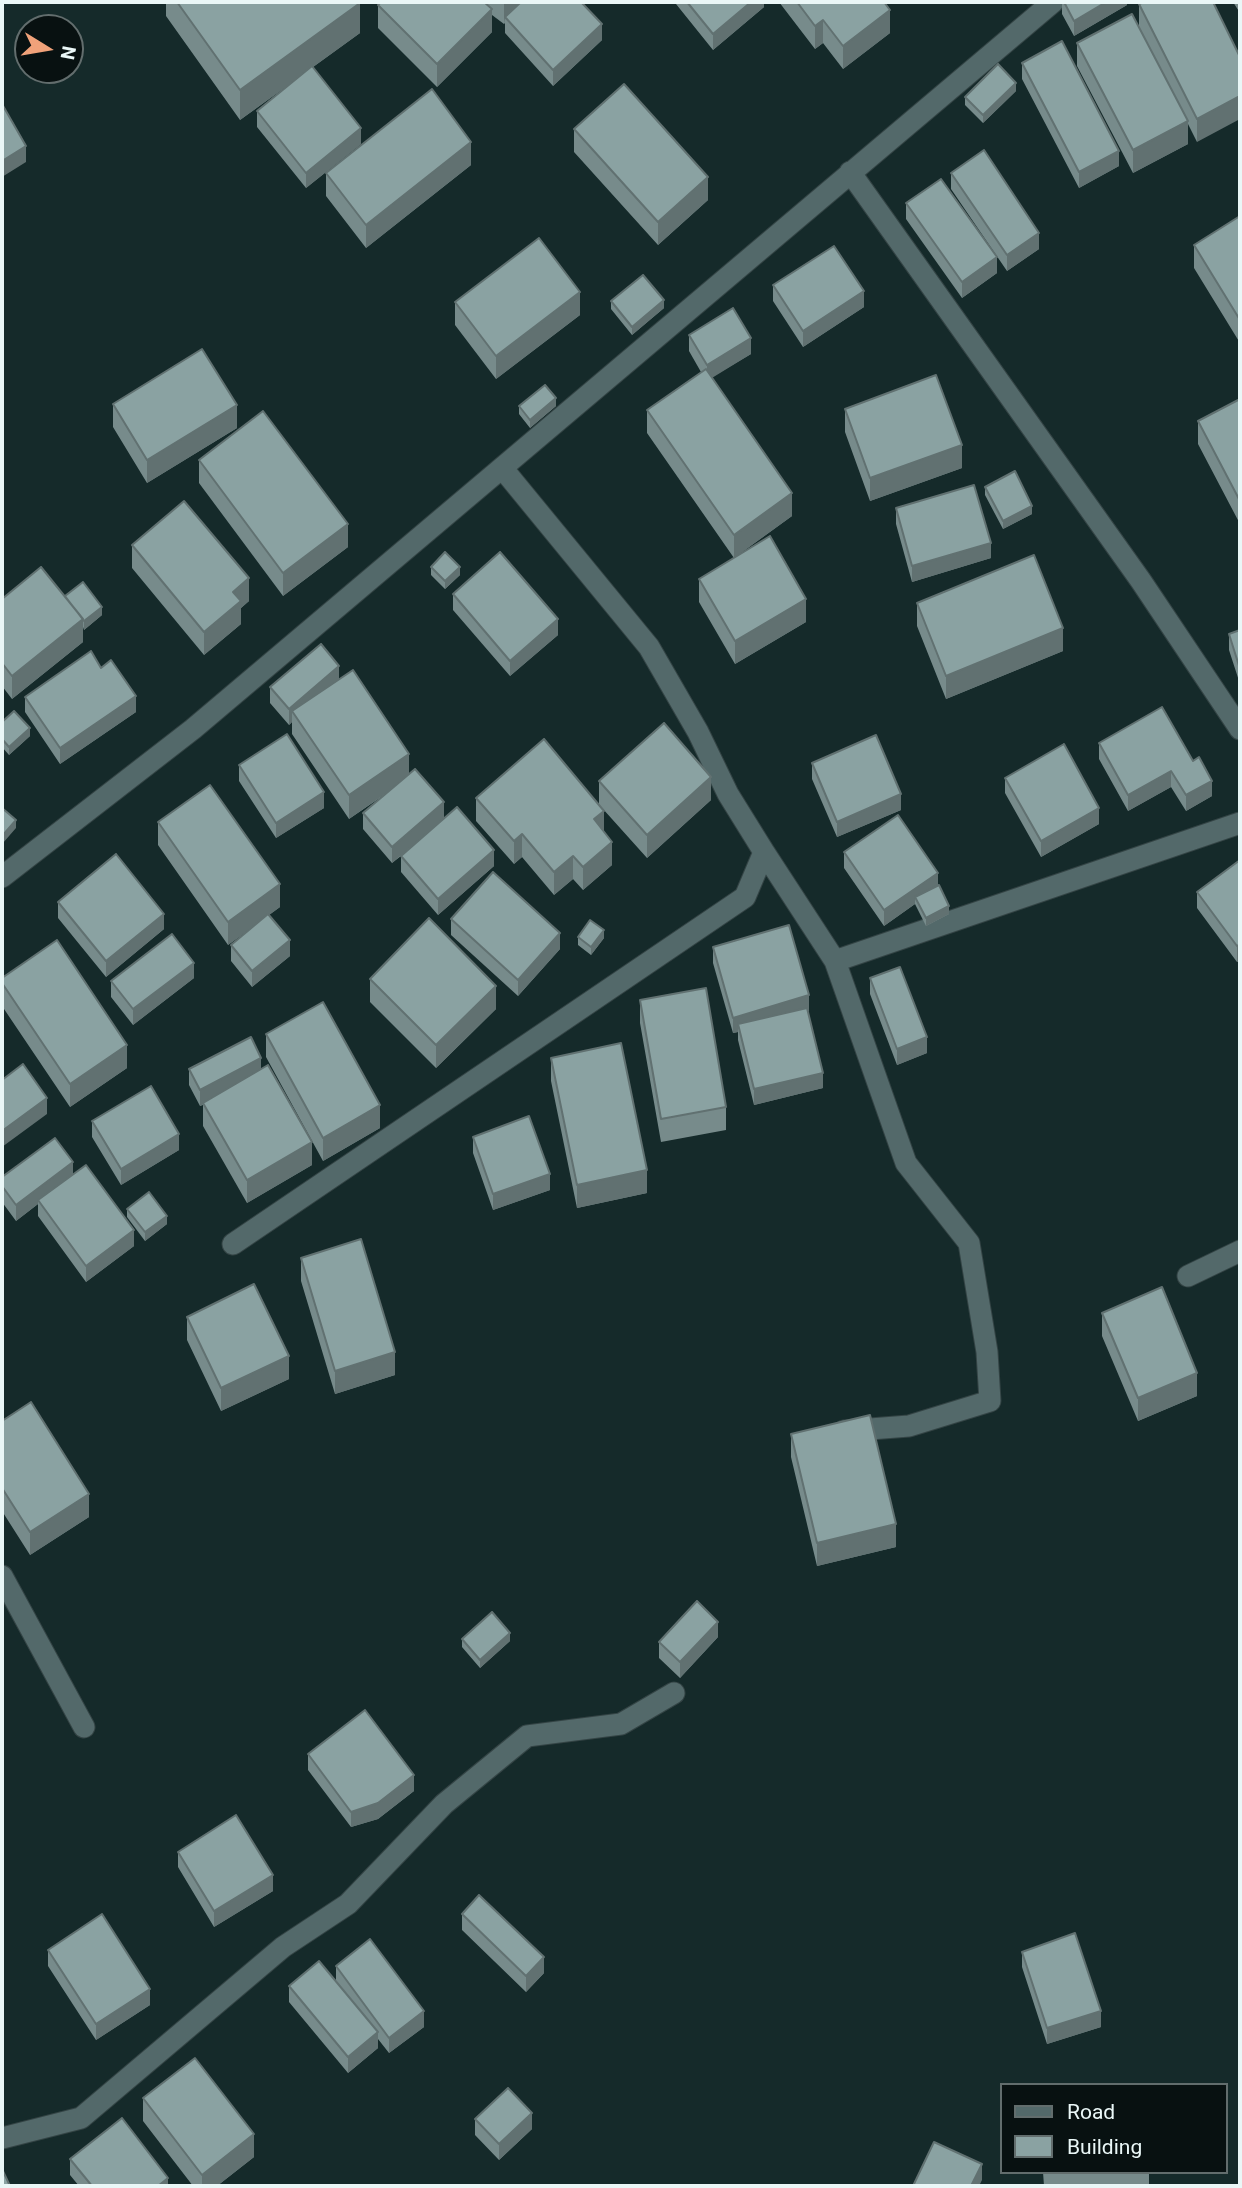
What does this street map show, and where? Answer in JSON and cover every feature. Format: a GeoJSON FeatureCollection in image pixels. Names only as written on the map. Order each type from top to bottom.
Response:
{"type":"FeatureCollection","features":[{"type":"Feature","properties":{"kind":"street"},"geometry":{"type":"LineString","coordinates":[[2,877],[193,729],[1054,2]]}},
{"type":"Feature","properties":{"kind":"street"},"geometry":{"type":"LineString","coordinates":[[850,172],[1141,581],[1240,729]]}},
{"type":"Feature","properties":{"kind":"street"},"geometry":{"type":"LineString","coordinates":[[503,469],[649,647],[698,732],[728,794],[835,961],[906,1163],[968,1243],[986,1352],[990,1401],[909,1426],[817,1433]]}},
{"type":"Feature","properties":{"kind":"street"},"geometry":{"type":"LineString","coordinates":[[835,961],[1240,823]]}},
{"type":"Feature","properties":{"kind":"street"},"geometry":{"type":"LineString","coordinates":[[233,1244],[745,897],[764,852]]}},
{"type":"Feature","properties":{"kind":"street"},"geometry":{"type":"LineString","coordinates":[[1188,1276],[1240,1251]]}},
{"type":"Feature","properties":{"kind":"street"},"geometry":{"type":"LineString","coordinates":[[2,1576],[84,1727]]}},
{"type":"Feature","properties":{"kind":"street"},"geometry":{"type":"LineString","coordinates":[[2,2138],[81,2118],[282,1947],[348,1904],[444,1804],[527,1736],[621,1724],[674,1693]]}},
{"type":"Feature","properties":{"kind":"building"},"geometry":{"type":"Polygon","coordinates":[[[177,2],[359,2],[360,3],[240,90],[177,2]]]}},
{"type":"Feature","properties":{"kind":"building"},"geometry":{"type":"Polygon","coordinates":[[[381,2],[484,2],[492,9],[437,64],[378,5],[381,2]]]}},
{"type":"Feature","properties":{"kind":"building"},"geometry":{"type":"Polygon","coordinates":[[[521,2],[581,2],[602,24],[553,70],[505,17],[521,2]]]}},
{"type":"Feature","properties":{"kind":"building"},"geometry":{"type":"Polygon","coordinates":[[[687,2],[751,2],[713,34],[687,2]]]}},
{"type":"Feature","properties":{"kind":"building"},"geometry":{"type":"Polygon","coordinates":[[[797,2],[884,2],[890,10],[843,46],[823,20],[815,26],[797,2]]]}},
{"type":"Feature","properties":{"kind":"building"},"geometry":{"type":"Polygon","coordinates":[[[1064,2],[1106,2],[1074,21],[1064,2]]]}},
{"type":"Feature","properties":{"kind":"building"},"geometry":{"type":"Polygon","coordinates":[[[1213,2],[1240,57],[1240,96],[1197,119],[1139,4],[1213,2]]]}},
{"type":"Feature","properties":{"kind":"building"},"geometry":{"type":"Polygon","coordinates":[[[1132,14],[1188,121],[1133,150],[1077,43],[1132,14]]]}},
{"type":"Feature","properties":{"kind":"building"},"geometry":{"type":"Polygon","coordinates":[[[1062,41],[1119,151],[1079,172],[1022,63],[1062,41]]]}},
{"type":"Feature","properties":{"kind":"building"},"geometry":{"type":"Polygon","coordinates":[[[998,64],[1016,83],[983,115],[965,97],[998,64]]]}},
{"type":"Feature","properties":{"kind":"building"},"geometry":{"type":"Polygon","coordinates":[[[312,66],[361,128],[306,173],[257,111],[312,66]]]}},
{"type":"Feature","properties":{"kind":"building"},"geometry":{"type":"Polygon","coordinates":[[[624,84],[708,177],[658,222],[574,129],[624,84]]]}},
{"type":"Feature","properties":{"kind":"building"},"geometry":{"type":"Polygon","coordinates":[[[432,89],[471,142],[366,225],[326,173],[432,89]]]}},
{"type":"Feature","properties":{"kind":"building"},"geometry":{"type":"Polygon","coordinates":[[[2,104],[26,146],[2,161],[2,104]]]}},
{"type":"Feature","properties":{"kind":"building"},"geometry":{"type":"Polygon","coordinates":[[[984,150],[1039,233],[1007,255],[951,173],[984,150]]]}},
{"type":"Feature","properties":{"kind":"building"},"geometry":{"type":"Polygon","coordinates":[[[941,179],[997,257],[962,282],[906,203],[941,179]]]}},
{"type":"Feature","properties":{"kind":"building"},"geometry":{"type":"Polygon","coordinates":[[[1240,216],[1240,320],[1194,245],[1240,216]]]}},
{"type":"Feature","properties":{"kind":"building"},"geometry":{"type":"Polygon","coordinates":[[[539,238],[580,292],[496,356],[455,302],[539,238]]]}},
{"type":"Feature","properties":{"kind":"building"},"geometry":{"type":"Polygon","coordinates":[[[834,246],[864,291],[803,331],[773,285],[834,246]]]}},
{"type":"Feature","properties":{"kind":"building"},"geometry":{"type":"Polygon","coordinates":[[[643,275],[664,300],[632,327],[611,301],[643,275]]]}},
{"type":"Feature","properties":{"kind":"building"},"geometry":{"type":"Polygon","coordinates":[[[733,308],[751,338],[707,365],[689,335],[733,308]]]}},
{"type":"Feature","properties":{"kind":"building"},"geometry":{"type":"Polygon","coordinates":[[[202,349],[237,405],[147,460],[113,404],[202,349]]]}},
{"type":"Feature","properties":{"kind":"building"},"geometry":{"type":"Polygon","coordinates":[[[706,369],[792,493],[734,535],[647,410],[706,369]]]}},
{"type":"Feature","properties":{"kind":"building"},"geometry":{"type":"Polygon","coordinates":[[[936,375],[962,445],[870,478],[845,409],[936,375]]]}},
{"type":"Feature","properties":{"kind":"building"},"geometry":{"type":"Polygon","coordinates":[[[545,385],[556,398],[530,420],[519,406],[545,385]]]}},
{"type":"Feature","properties":{"kind":"building"},"geometry":{"type":"Polygon","coordinates":[[[1240,399],[1240,501],[1198,421],[1240,399]]]}},
{"type":"Feature","properties":{"kind":"building"},"geometry":{"type":"Polygon","coordinates":[[[263,411],[348,524],[283,573],[199,460],[263,411]]]}},
{"type":"Feature","properties":{"kind":"building"},"geometry":{"type":"Polygon","coordinates":[[[1015,471],[1032,506],[1003,521],[985,487],[1015,471]]]}},
{"type":"Feature","properties":{"kind":"building"},"geometry":{"type":"Polygon","coordinates":[[[974,485],[991,543],[912,566],[896,508],[974,485]]]}},
{"type":"Feature","properties":{"kind":"building"},"geometry":{"type":"Polygon","coordinates":[[[184,501],[249,578],[233,592],[241,601],[204,632],[132,545],[184,501]]]}},
{"type":"Feature","properties":{"kind":"building"},"geometry":{"type":"Polygon","coordinates":[[[770,536],[806,599],[735,641],[699,579],[770,536]]]}},
{"type":"Feature","properties":{"kind":"building"},"geometry":{"type":"Polygon","coordinates":[[[445,552],[460,567],[445,581],[431,567],[445,552]]]}},
{"type":"Feature","properties":{"kind":"building"},"geometry":{"type":"Polygon","coordinates":[[[500,552],[558,619],[510,661],[453,594],[500,552]]]}},
{"type":"Feature","properties":{"kind":"building"},"geometry":{"type":"Polygon","coordinates":[[[1034,555],[1063,628],[946,676],[917,603],[1034,555]]]}},
{"type":"Feature","properties":{"kind":"building"},"geometry":{"type":"Polygon","coordinates":[[[41,567],[83,619],[12,676],[2,663],[2,599],[41,567]]]}},
{"type":"Feature","properties":{"kind":"building"},"geometry":{"type":"Polygon","coordinates":[[[83,582],[102,607],[84,621],[65,596],[83,582]]]}},
{"type":"Feature","properties":{"kind":"building"},"geometry":{"type":"Polygon","coordinates":[[[1240,630],[1240,669],[1229,634],[1240,630]]]}},
{"type":"Feature","properties":{"kind":"building"},"geometry":{"type":"Polygon","coordinates":[[[321,644],[339,666],[289,709],[270,687],[321,644]]]}},
{"type":"Feature","properties":{"kind":"building"},"geometry":{"type":"Polygon","coordinates":[[[91,651],[101,668],[111,660],[136,696],[60,748],[25,697],[91,651]]]}},
{"type":"Feature","properties":{"kind":"building"},"geometry":{"type":"Polygon","coordinates":[[[353,670],[409,754],[349,795],[292,711],[353,670]]]}},
{"type":"Feature","properties":{"kind":"building"},"geometry":{"type":"Polygon","coordinates":[[[1162,707],[1193,761],[1199,757],[1212,781],[1186,795],[1171,771],[1128,795],[1099,743],[1162,707]]]}},
{"type":"Feature","properties":{"kind":"building"},"geometry":{"type":"Polygon","coordinates":[[[14,711],[30,728],[9,747],[2,739],[2,722],[14,711]]]}},
{"type":"Feature","properties":{"kind":"building"},"geometry":{"type":"Polygon","coordinates":[[[664,723],[711,777],[647,835],[599,781],[664,723]]]}},
{"type":"Feature","properties":{"kind":"building"},"geometry":{"type":"Polygon","coordinates":[[[287,734],[324,792],[276,823],[239,765],[287,734]]]}},
{"type":"Feature","properties":{"kind":"building"},"geometry":{"type":"Polygon","coordinates":[[[876,735],[901,794],[837,822],[812,763],[876,735]]]}},
{"type":"Feature","properties":{"kind":"building"},"geometry":{"type":"Polygon","coordinates":[[[544,739],[604,811],[594,819],[612,842],[583,867],[573,856],[554,872],[522,834],[514,841],[476,798],[544,739]]]}},
{"type":"Feature","properties":{"kind":"building"},"geometry":{"type":"Polygon","coordinates":[[[1064,744],[1099,808],[1041,841],[1005,778],[1064,744]]]}},
{"type":"Feature","properties":{"kind":"building"},"geometry":{"type":"Polygon","coordinates":[[[415,769],[444,802],[392,847],[363,813],[415,769]]]}},
{"type":"Feature","properties":{"kind":"building"},"geometry":{"type":"Polygon","coordinates":[[[210,785],[280,884],[228,922],[158,822],[210,785]]]}},
{"type":"Feature","properties":{"kind":"building"},"geometry":{"type":"Polygon","coordinates":[[[457,807],[494,850],[438,899],[401,856],[457,807]]]}},
{"type":"Feature","properties":{"kind":"building"},"geometry":{"type":"Polygon","coordinates":[[[2,808],[16,820],[3,835],[2,834],[2,808]]]}},
{"type":"Feature","properties":{"kind":"building"},"geometry":{"type":"Polygon","coordinates":[[[898,815],[938,873],[884,910],[844,852],[898,815]]]}},
{"type":"Feature","properties":{"kind":"building"},"geometry":{"type":"Polygon","coordinates":[[[116,854],[164,914],[106,961],[58,902],[116,854]]]}},
{"type":"Feature","properties":{"kind":"building"},"geometry":{"type":"Polygon","coordinates":[[[1240,860],[1240,944],[1237,946],[1197,892],[1240,860]]]}},
{"type":"Feature","properties":{"kind":"building"},"geometry":{"type":"Polygon","coordinates":[[[493,872],[560,933],[518,980],[451,919],[493,872]]]}},
{"type":"Feature","properties":{"kind":"building"},"geometry":{"type":"Polygon","coordinates":[[[939,885],[949,906],[926,918],[915,897],[939,885]]]}},
{"type":"Feature","properties":{"kind":"building"},"geometry":{"type":"Polygon","coordinates":[[[268,914],[290,940],[252,971],[231,945],[268,914]]]}},
{"type":"Feature","properties":{"kind":"building"},"geometry":{"type":"Polygon","coordinates":[[[429,918],[496,986],[436,1045],[370,979],[429,918]]]}},
{"type":"Feature","properties":{"kind":"building"},"geometry":{"type":"Polygon","coordinates":[[[590,920],[604,930],[591,947],[578,937],[590,920]]]}},
{"type":"Feature","properties":{"kind":"building"},"geometry":{"type":"Polygon","coordinates":[[[789,925],[809,995],[733,1018],[713,947],[789,925]]]}},
{"type":"Feature","properties":{"kind":"building"},"geometry":{"type":"Polygon","coordinates":[[[172,934],[194,963],[133,1009],[111,981],[172,934]]]}},
{"type":"Feature","properties":{"kind":"building"},"geometry":{"type":"Polygon","coordinates":[[[57,940],[127,1045],[70,1084],[2,983],[2,978],[57,940]]]}},
{"type":"Feature","properties":{"kind":"building"},"geometry":{"type":"Polygon","coordinates":[[[900,967],[927,1037],[897,1049],[870,978],[900,967]]]}},
{"type":"Feature","properties":{"kind":"building"},"geometry":{"type":"Polygon","coordinates":[[[706,988],[726,1107],[661,1119],[640,1000],[706,988]]]}},
{"type":"Feature","properties":{"kind":"building"},"geometry":{"type":"Polygon","coordinates":[[[323,1002],[380,1105],[323,1138],[266,1034],[323,1002]]]}},
{"type":"Feature","properties":{"kind":"building"},"geometry":{"type":"Polygon","coordinates":[[[807,1008],[823,1073],[754,1089],[738,1024],[807,1008]]]}},
{"type":"Feature","properties":{"kind":"building"},"geometry":{"type":"Polygon","coordinates":[[[251,1037],[261,1058],[200,1090],[189,1069],[251,1037]]]}},
{"type":"Feature","properties":{"kind":"building"},"geometry":{"type":"Polygon","coordinates":[[[621,1043],[647,1170],[577,1185],[551,1058],[621,1043]]]}},
{"type":"Feature","properties":{"kind":"building"},"geometry":{"type":"Polygon","coordinates":[[[23,1064],[47,1098],[2,1131],[2,1080],[23,1064]]]}},
{"type":"Feature","properties":{"kind":"building"},"geometry":{"type":"Polygon","coordinates":[[[268,1065],[312,1142],[247,1180],[203,1103],[268,1065]]]}},
{"type":"Feature","properties":{"kind":"building"},"geometry":{"type":"Polygon","coordinates":[[[151,1086],[179,1134],[121,1169],[92,1121],[151,1086]]]}},
{"type":"Feature","properties":{"kind":"building"},"geometry":{"type":"Polygon","coordinates":[[[529,1116],[550,1174],[493,1194],[473,1137],[529,1116]]]}},
{"type":"Feature","properties":{"kind":"building"},"geometry":{"type":"Polygon","coordinates":[[[55,1138],[73,1162],[16,1205],[2,1186],[2,1177],[55,1138]]]}},
{"type":"Feature","properties":{"kind":"building"},"geometry":{"type":"Polygon","coordinates":[[[86,1165],[134,1230],[86,1266],[38,1200],[86,1165]]]}},
{"type":"Feature","properties":{"kind":"building"},"geometry":{"type":"Polygon","coordinates":[[[149,1192],[167,1216],[145,1232],[127,1209],[149,1192]]]}},
{"type":"Feature","properties":{"kind":"building"},"geometry":{"type":"Polygon","coordinates":[[[361,1239],[395,1352],[335,1371],[301,1258],[361,1239]]]}},
{"type":"Feature","properties":{"kind":"building"},"geometry":{"type":"Polygon","coordinates":[[[254,1284],[289,1356],[221,1388],[187,1317],[254,1284]]]}},
{"type":"Feature","properties":{"kind":"building"},"geometry":{"type":"Polygon","coordinates":[[[1162,1287],[1197,1373],[1138,1398],[1102,1313],[1162,1287]]]}},
{"type":"Feature","properties":{"kind":"building"},"geometry":{"type":"Polygon","coordinates":[[[31,1402],[89,1494],[30,1532],[2,1488],[2,1421],[31,1402]]]}},
{"type":"Feature","properties":{"kind":"building"},"geometry":{"type":"Polygon","coordinates":[[[870,1415],[896,1524],[817,1543],[791,1434],[870,1415]]]}},
{"type":"Feature","properties":{"kind":"building"},"geometry":{"type":"Polygon","coordinates":[[[697,1601],[718,1622],[680,1662],[659,1642],[697,1601]]]}},
{"type":"Feature","properties":{"kind":"building"},"geometry":{"type":"Polygon","coordinates":[[[492,1612],[510,1633],[480,1660],[462,1639],[492,1612]]]}},
{"type":"Feature","properties":{"kind":"building"},"geometry":{"type":"Polygon","coordinates":[[[365,1710],[414,1775],[378,1803],[351,1812],[308,1754],[365,1710]]]}},
{"type":"Feature","properties":{"kind":"building"},"geometry":{"type":"Polygon","coordinates":[[[236,1815],[273,1875],[214,1911],[178,1852],[236,1815]]]}},
{"type":"Feature","properties":{"kind":"building"},"geometry":{"type":"Polygon","coordinates":[[[479,1895],[544,1957],[526,1976],[462,1914],[479,1895]]]}},
{"type":"Feature","properties":{"kind":"building"},"geometry":{"type":"Polygon","coordinates":[[[102,1914],[150,1989],[96,2024],[48,1950],[102,1914]]]}},
{"type":"Feature","properties":{"kind":"building"},"geometry":{"type":"Polygon","coordinates":[[[1075,1933],[1101,2011],[1047,2028],[1022,1952],[1075,1933]]]}},
{"type":"Feature","properties":{"kind":"building"},"geometry":{"type":"Polygon","coordinates":[[[370,1939],[424,2011],[389,2038],[336,1966],[370,1939]]]}},
{"type":"Feature","properties":{"kind":"building"},"geometry":{"type":"Polygon","coordinates":[[[319,1961],[378,2032],[348,2057],[289,1986],[319,1961]]]}},
{"type":"Feature","properties":{"kind":"building"},"geometry":{"type":"Polygon","coordinates":[[[195,2058],[254,2134],[202,2175],[143,2098],[195,2058]]]}},
{"type":"Feature","properties":{"kind":"building"},"geometry":{"type":"Polygon","coordinates":[[[508,2088],[532,2113],[499,2144],[475,2119],[508,2088]]]}},
{"type":"Feature","properties":{"kind":"building"},"geometry":{"type":"Polygon","coordinates":[[[122,2118],[168,2178],[158,2186],[92,2186],[70,2159],[122,2118]]]}},
{"type":"Feature","properties":{"kind":"building"},"geometry":{"type":"Polygon","coordinates":[[[934,2142],[982,2164],[971,2186],[913,2186],[934,2142]]]}},
{"type":"Feature","properties":{"kind":"building"},"geometry":{"type":"Polygon","coordinates":[[[2,2169],[10,2186],[2,2186],[2,2169]]]}}]}
